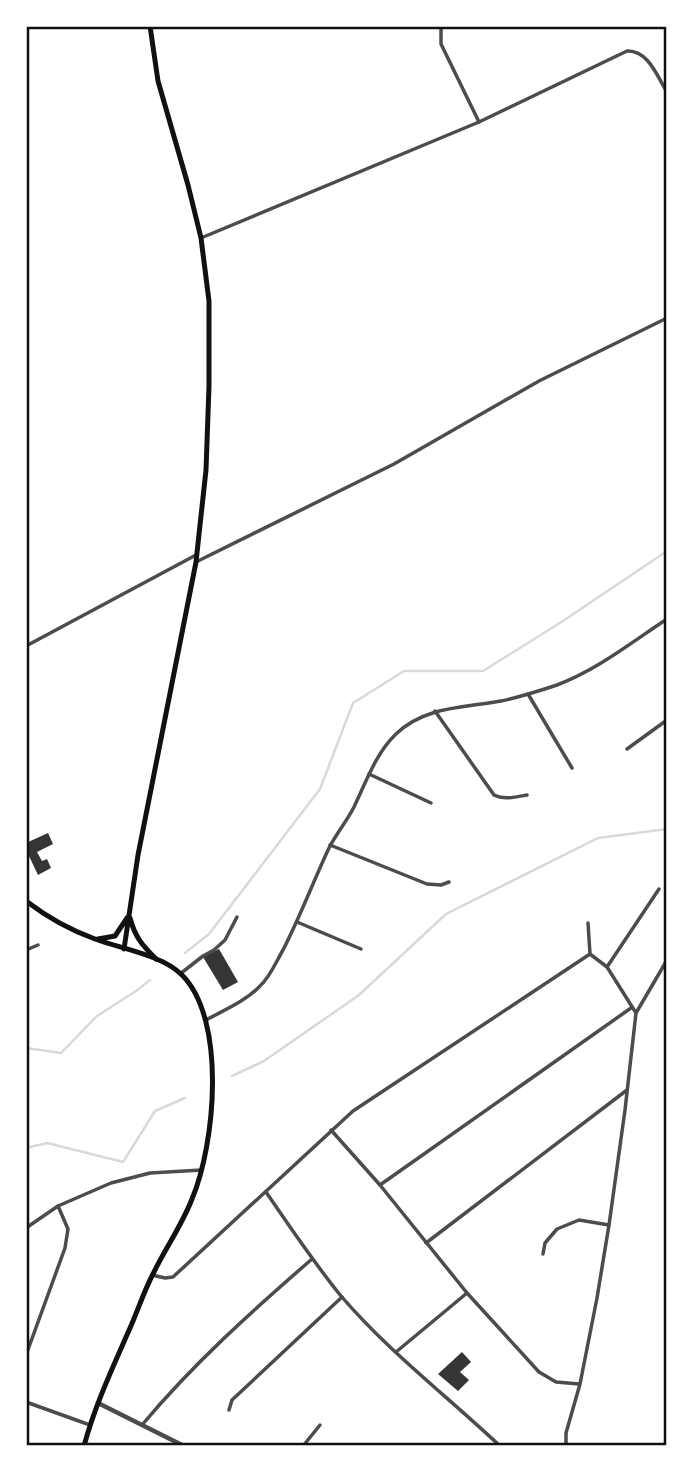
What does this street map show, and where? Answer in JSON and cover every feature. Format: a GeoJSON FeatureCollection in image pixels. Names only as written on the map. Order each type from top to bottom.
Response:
{"type":"FeatureCollection","features":[{"type":"Feature","properties":{"kind":"main road"},"geometry":{"type":"LineString","coordinates":[[124,950],[145,822],[197,562],[206,470],[209,372],[209,301],[201,238],[158,80],[150,28]]}},
{"type":"Feature","properties":{"kind":"main road"},"geometry":{"type":"LineString","coordinates":[[26,901],[52,920],[94,939],[168,964],[197,995],[206,1020],[211,1047],[211,1116],[202,1170],[192,1199],[152,1275],[97,1402],[84,1446]]}},
{"type":"Feature","properties":{"kind":"main road"},"geometry":{"type":"LineString","coordinates":[[94,939],[115,936],[129,915]]}},
{"type":"Feature","properties":{"kind":"main road"},"geometry":{"type":"LineString","coordinates":[[129,915],[134,934],[158,960]]}},
{"type":"Feature","properties":{"kind":"street"},"geometry":{"type":"LineString","coordinates":[[441,26],[441,44],[478,122]]}},
{"type":"Feature","properties":{"kind":"street"},"geometry":{"type":"LineString","coordinates":[[201,238],[478,122],[631,51],[645,57],[667,92]]}},
{"type":"Feature","properties":{"kind":"street"},"geometry":{"type":"LineString","coordinates":[[197,562],[394,464],[539,381],[667,318]]}},
{"type":"Feature","properties":{"kind":"street"},"geometry":{"type":"LineString","coordinates":[[26,646],[197,554]]}},
{"type":"Feature","properties":{"kind":"street"},"geometry":{"type":"LineString","coordinates":[[206,1020],[261,985],[274,967],[297,922],[330,845],[388,742],[398,732],[412,721],[435,711],[501,701],[561,683],[592,668],[667,619]]}},
{"type":"Feature","properties":{"kind":"street"},"geometry":{"type":"LineString","coordinates":[[528,694],[572,768]]}},
{"type":"Feature","properties":{"kind":"street"},"geometry":{"type":"LineString","coordinates":[[435,711],[494,795],[499,798],[527,795]]}},
{"type":"Feature","properties":{"kind":"street"},"geometry":{"type":"LineString","coordinates":[[627,748],[667,720]]}},
{"type":"Feature","properties":{"kind":"street"},"geometry":{"type":"LineString","coordinates":[[369,774],[431,803]]}},
{"type":"Feature","properties":{"kind":"street"},"geometry":{"type":"LineString","coordinates":[[330,845],[427,884],[441,885],[449,882]]}},
{"type":"Feature","properties":{"kind":"street"},"geometry":{"type":"LineString","coordinates":[[607,967],[659,889]]}},
{"type":"Feature","properties":{"kind":"street"},"geometry":{"type":"LineString","coordinates":[[180,974],[225,940],[237,917]]}},
{"type":"Feature","properties":{"kind":"street"},"geometry":{"type":"LineString","coordinates":[[297,922],[361,949]]}},
{"type":"Feature","properties":{"kind":"street"},"geometry":{"type":"LineString","coordinates":[[588,923],[590,954],[607,967],[636,1013]]}},
{"type":"Feature","properties":{"kind":"street"},"geometry":{"type":"LineString","coordinates":[[26,950],[38,945]]}},
{"type":"Feature","properties":{"kind":"street"},"geometry":{"type":"LineString","coordinates":[[152,1275],[173,1277],[353,1111],[590,954]]}},
{"type":"Feature","properties":{"kind":"street"},"geometry":{"type":"LineString","coordinates":[[566,1446],[566,1433],[580,1384],[609,1225],[636,1013],[667,960]]}},
{"type":"Feature","properties":{"kind":"street"},"geometry":{"type":"LineString","coordinates":[[380,1185],[631,1008]]}},
{"type":"Feature","properties":{"kind":"street"},"geometry":{"type":"LineString","coordinates":[[426,1243],[627,1090]]}},
{"type":"Feature","properties":{"kind":"street"},"geometry":{"type":"LineString","coordinates":[[331,1130],[380,1185],[467,1293],[539,1372],[556,1382],[580,1384]]}},
{"type":"Feature","properties":{"kind":"street"},"geometry":{"type":"LineString","coordinates":[[26,1228],[58,1206],[111,1183],[150,1173],[202,1170]]}},
{"type":"Feature","properties":{"kind":"street"},"geometry":{"type":"LineString","coordinates":[[266,1192],[342,1297],[396,1352],[500,1446]]}},
{"type":"Feature","properties":{"kind":"street"},"geometry":{"type":"LineString","coordinates":[[26,1355],[65,1248],[68,1229],[58,1206]]}},
{"type":"Feature","properties":{"kind":"street"},"geometry":{"type":"LineString","coordinates":[[543,1254],[545,1243],[557,1229],[579,1220],[609,1225]]}},
{"type":"Feature","properties":{"kind":"street"},"geometry":{"type":"LineString","coordinates":[[142,1425],[197,1365],[312,1259]]}},
{"type":"Feature","properties":{"kind":"street"},"geometry":{"type":"LineString","coordinates":[[396,1352],[467,1293]]}},
{"type":"Feature","properties":{"kind":"street"},"geometry":{"type":"LineString","coordinates":[[229,1410],[232,1400],[342,1297]]}},
{"type":"Feature","properties":{"kind":"street"},"geometry":{"type":"LineString","coordinates":[[26,1402],[90,1425]]}},
{"type":"Feature","properties":{"kind":"street"},"geometry":{"type":"LineString","coordinates":[[97,1402],[184,1446]]}},
{"type":"Feature","properties":{"kind":"street"},"geometry":{"type":"LineString","coordinates":[[303,1446],[320,1424]]}},
{"type":"Feature","properties":{"kind":"building"},"geometry":{"type":"Polygon","coordinates":[[[48,833],[53,844],[37,852],[42,861],[47,859],[51,868],[38,875],[26,854],[26,843],[48,833]]]}},
{"type":"Feature","properties":{"kind":"building"},"geometry":{"type":"Polygon","coordinates":[[[219,949],[238,982],[223,990],[203,957],[219,949]]]}},
{"type":"Feature","properties":{"kind":"building"},"geometry":{"type":"Polygon","coordinates":[[[462,1352],[471,1362],[460,1372],[469,1380],[458,1391],[438,1374],[462,1352]]]}},
{"type":"Feature","properties":{"kind":"waterway"},"geometry":{"type":"LineString","coordinates":[[185,953],[209,934],[320,789],[353,703],[404,671],[483,671],[667,551]]}},
{"type":"Feature","properties":{"kind":"waterway"},"geometry":{"type":"LineString","coordinates":[[232,1076],[264,1061],[359,995],[446,914],[598,838],[667,829]]}},
{"type":"Feature","properties":{"kind":"waterway"},"geometry":{"type":"LineString","coordinates":[[26,1048],[61,1053],[97,1016],[150,980]]}},
{"type":"Feature","properties":{"kind":"waterway"},"geometry":{"type":"LineString","coordinates":[[26,1148],[47,1143],[123,1162],[155,1111],[185,1098]]}}]}
